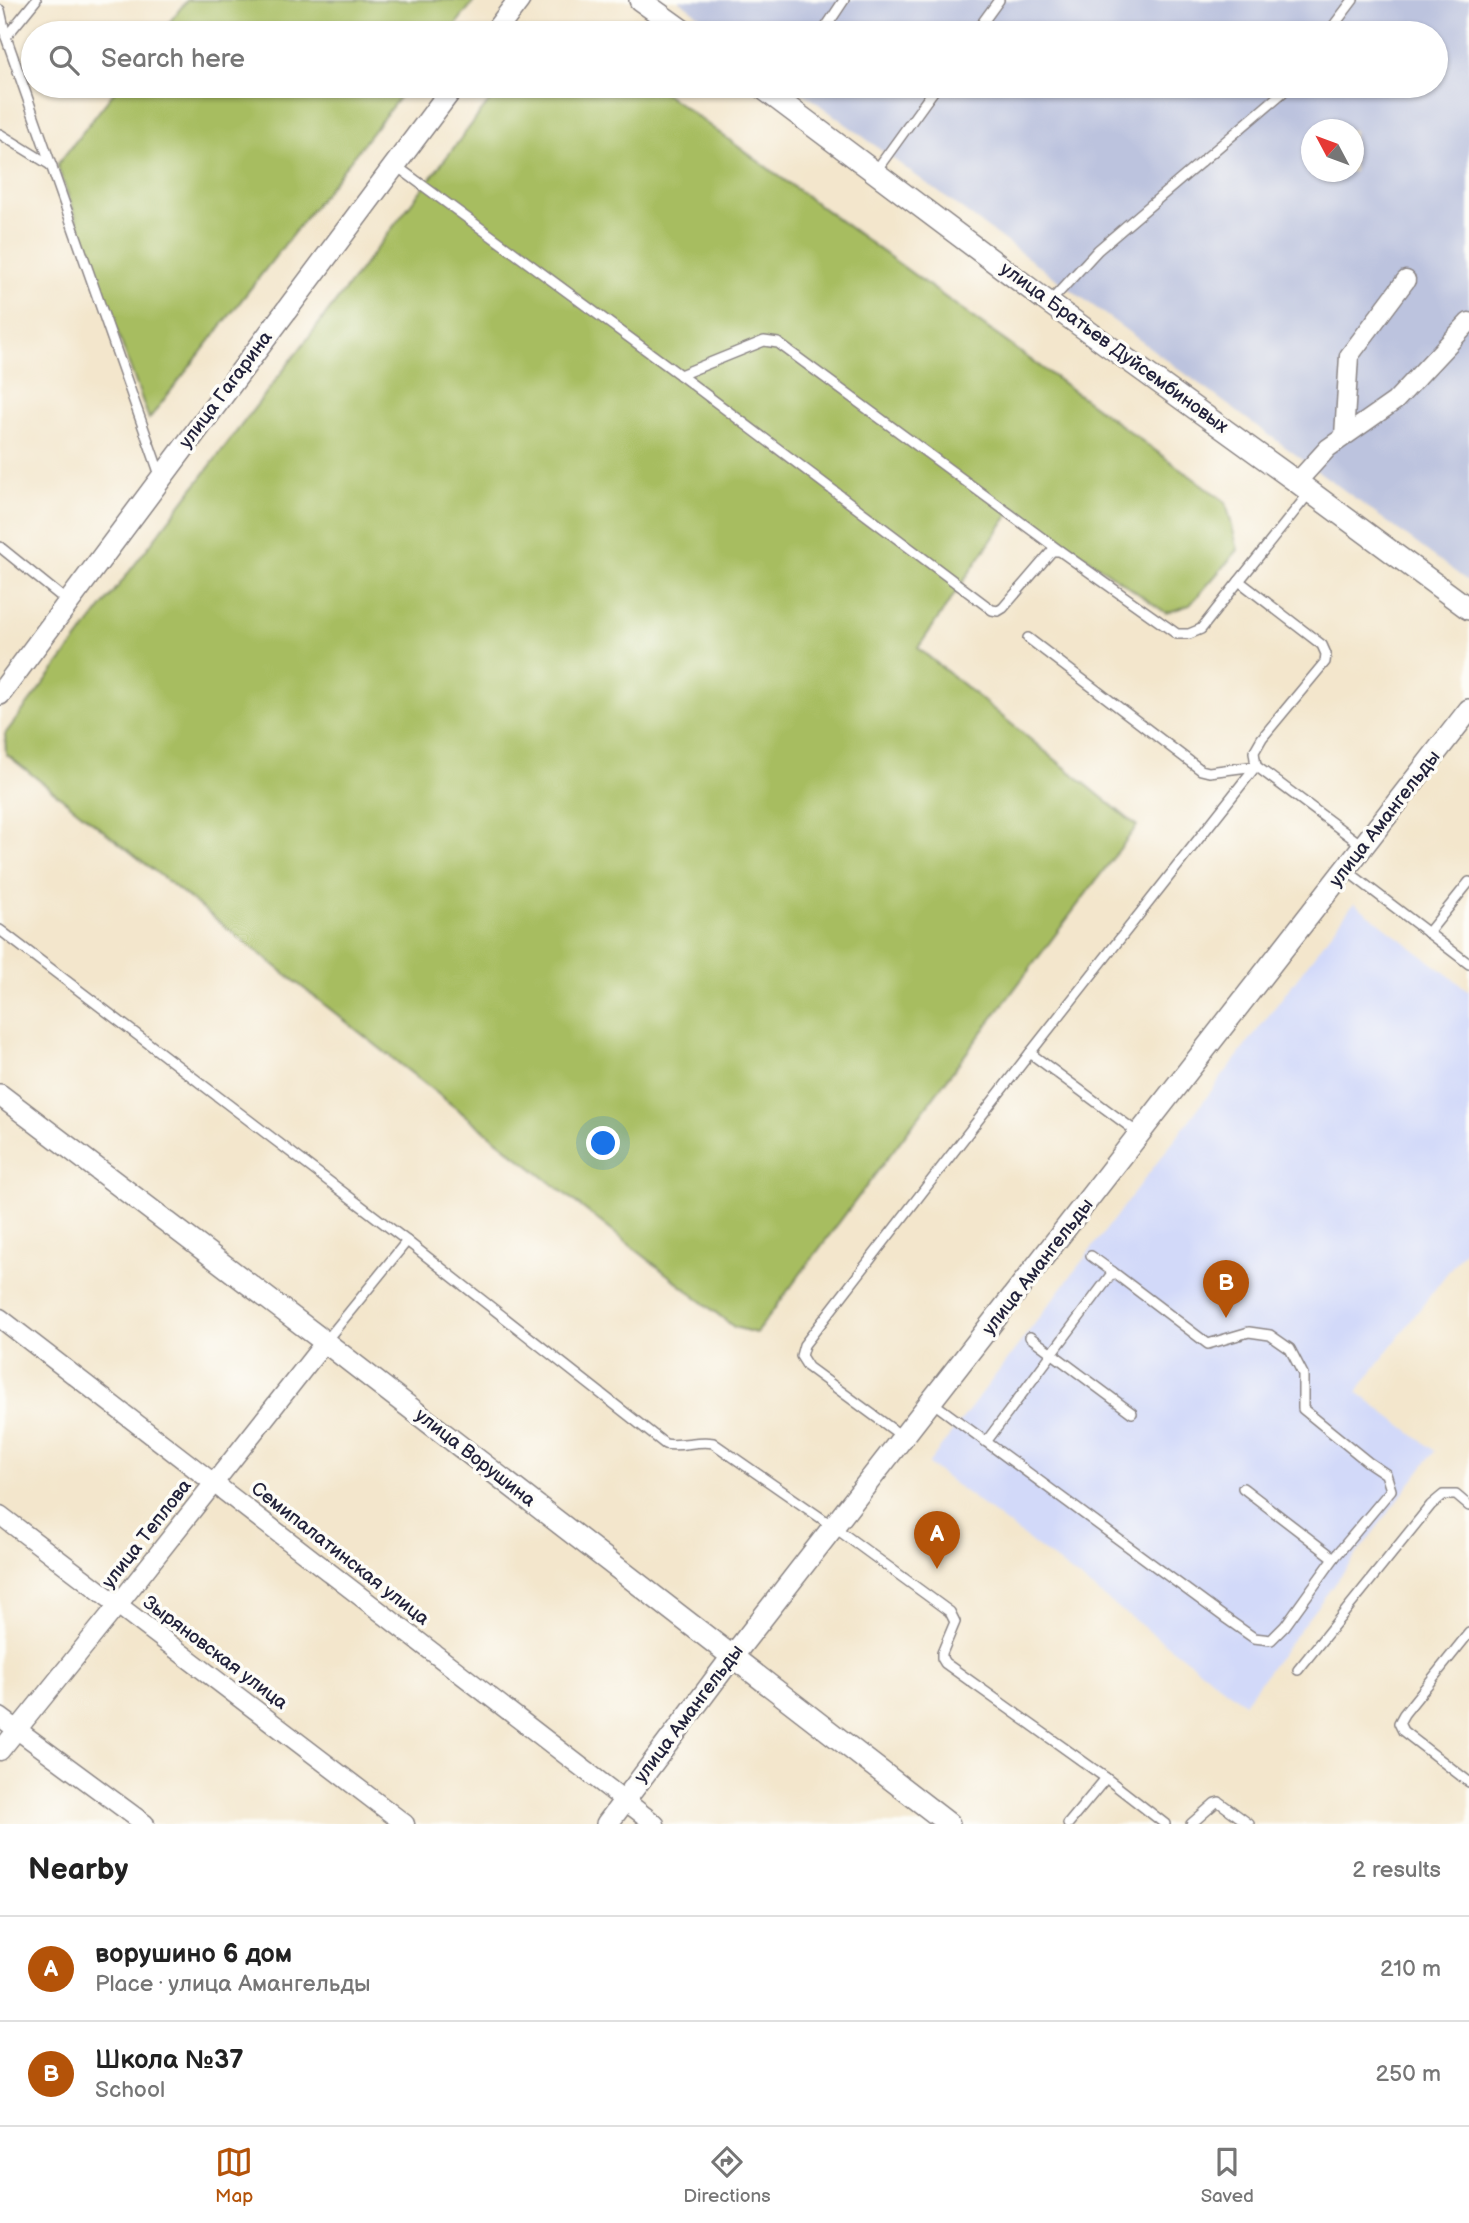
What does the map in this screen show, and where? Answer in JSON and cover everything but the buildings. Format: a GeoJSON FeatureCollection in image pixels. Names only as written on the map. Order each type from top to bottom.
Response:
{"type":"FeatureCollection","features":[{"type":"Feature","properties":{"kind":"street"},"geometry":{"type":"LineString","coordinates":[[503,21],[519,0]]}},
{"type":"Feature","properties":{"kind":"street"},"geometry":{"type":"LineString","coordinates":[[640,0],[669,21]]}},
{"type":"Feature","properties":{"kind":"street","name":"улица Гагарина"},"geometry":{"type":"LineString","coordinates":[[0,694],[445,98]]}},
{"type":"Feature","properties":{"kind":"street","name":"улица Братьев Дуйсембиновых"},"geometry":{"type":"LineString","coordinates":[[790,98],[876,172],[1049,303],[1469,609]]}},
{"type":"Feature","properties":{"kind":"street"},"geometry":{"type":"LineString","coordinates":[[1344,436],[1349,356],[1406,280]]}},
{"type":"Feature","properties":{"kind":"street"},"geometry":{"type":"LineString","coordinates":[[1304,487],[1328,448],[1395,401],[1469,322]]}},
{"type":"Feature","properties":{"kind":"street","name":"улица Амангельды"},"geometry":{"type":"LineString","coordinates":[[607,1824],[732,1657],[1469,710]]}},
{"type":"Feature","properties":{"kind":"street","name":"улица Ворушина"},"geometry":{"type":"LineString","coordinates":[[0,1095],[325,1342],[948,1824]]}},
{"type":"Feature","properties":{"kind":"street","name":"Семипалатинская улица"},"geometry":{"type":"LineString","coordinates":[[0,1318],[654,1824]]}},
{"type":"Feature","properties":{"kind":"street","name":"улица Теплова"},"geometry":{"type":"LineString","coordinates":[[0,1751],[325,1342]]}},
{"type":"Feature","properties":{"kind":"street","name":"Зыряновская улица"},"geometry":{"type":"LineString","coordinates":[[0,1515],[405,1824]]}},
{"type":"Feature","properties":{"kind":"street"},"geometry":{"type":"LineString","coordinates":[[0,1717],[145,1824]]}},
{"type":"Feature","properties":{"kind":"lane"},"geometry":{"type":"LineString","coordinates":[[6,37],[36,0]]}},
{"type":"Feature","properties":{"kind":"lane"},"geometry":{"type":"LineString","coordinates":[[830,21],[844,0]]}},
{"type":"Feature","properties":{"kind":"lane"},"geometry":{"type":"LineString","coordinates":[[984,21],[999,0]]}},
{"type":"Feature","properties":{"kind":"lane"},"geometry":{"type":"LineString","coordinates":[[1337,21],[1353,0]]}},
{"type":"Feature","properties":{"kind":"lane"},"geometry":{"type":"LineString","coordinates":[[0,10],[21,80]]}},
{"type":"Feature","properties":{"kind":"lane"},"geometry":{"type":"LineString","coordinates":[[27,98],[160,478]]}},
{"type":"Feature","properties":{"kind":"lane"},"geometry":{"type":"LineString","coordinates":[[876,172],[928,98]]}},
{"type":"Feature","properties":{"kind":"lane"},"geometry":{"type":"LineString","coordinates":[[1049,303],[1098,250],[1276,98]]}},
{"type":"Feature","properties":{"kind":"lane"},"geometry":{"type":"LineString","coordinates":[[0,134],[51,166]]}},
{"type":"Feature","properties":{"kind":"lane"},"geometry":{"type":"LineString","coordinates":[[395,164],[992,610],[1003,608],[1047,556],[1052,551],[1060,551]]}},
{"type":"Feature","properties":{"kind":"lane"},"geometry":{"type":"LineString","coordinates":[[680,375],[764,341],[778,344],[1177,634],[1189,634],[1201,629],[1239,581],[1304,487]]}},
{"type":"Feature","properties":{"kind":"lane"},"geometry":{"type":"LineString","coordinates":[[0,547],[68,602]]}},
{"type":"Feature","properties":{"kind":"lane"},"geometry":{"type":"LineString","coordinates":[[904,1438],[808,1367],[802,1356],[804,1345],[1256,766],[1254,752],[1262,738],[1325,662],[1326,654],[1322,645],[1239,581]]}},
{"type":"Feature","properties":{"kind":"lane"},"geometry":{"type":"LineString","coordinates":[[1028,638],[1201,770],[1209,772],[1256,766],[1363,846]]}},
{"type":"Feature","properties":{"kind":"lane"},"geometry":{"type":"LineString","coordinates":[[1346,870],[1469,964]]}},
{"type":"Feature","properties":{"kind":"lane"},"geometry":{"type":"LineString","coordinates":[[1428,933],[1469,882]]}},
{"type":"Feature","properties":{"kind":"lane"},"geometry":{"type":"LineString","coordinates":[[0,930],[407,1241],[666,1444],[672,1446],[703,1441],[713,1443],[950,1612],[955,1622],[942,1653],[946,1663],[1166,1824]]}},
{"type":"Feature","properties":{"kind":"lane"},"geometry":{"type":"LineString","coordinates":[[1030,1053],[1140,1135]]}},
{"type":"Feature","properties":{"kind":"lane"},"geometry":{"type":"LineString","coordinates":[[325,1342],[407,1241]]}},
{"type":"Feature","properties":{"kind":"lane"},"geometry":{"type":"LineString","coordinates":[[933,1402],[1254,1638],[1271,1640],[1285,1626],[1334,1558],[1391,1490],[1386,1474],[1303,1409],[1303,1374],[1290,1349],[1270,1335],[1249,1332],[1208,1344],[1091,1256]]}},
{"type":"Feature","properties":{"kind":"lane"},"geometry":{"type":"LineString","coordinates":[[986,1442],[1113,1272]]}},
{"type":"Feature","properties":{"kind":"lane"},"geometry":{"type":"LineString","coordinates":[[1030,1337],[1132,1413]]}},
{"type":"Feature","properties":{"kind":"lane"},"geometry":{"type":"LineString","coordinates":[[1243,1488],[1334,1558]]}},
{"type":"Feature","properties":{"kind":"lane"},"geometry":{"type":"LineString","coordinates":[[1298,1670],[1430,1505],[1443,1495],[1456,1495],[1469,1506]]}},
{"type":"Feature","properties":{"kind":"lane"},"geometry":{"type":"LineString","coordinates":[[1469,1633],[1404,1714],[1399,1724],[1403,1731],[1469,1783]]}},
{"type":"Feature","properties":{"kind":"lane"},"geometry":{"type":"LineString","coordinates":[[1068,1824],[1106,1778]]}},
{"type":"Feature","properties":{"kind":"lane"},"geometry":{"type":"LineString","coordinates":[[1191,1824],[1219,1802],[1249,1824]]}},
{"type":"Feature","properties":{"kind":"shaded area"},"geometry":{"type":"Polygon","coordinates":[[[678,0],[1469,0],[1469,582],[810,98],[1448,98],[1448,21],[707,21],[678,0]]]}},
{"type":"Feature","properties":{"kind":"shaded area"},"geometry":{"type":"Polygon","coordinates":[[[1354,903],[1469,991],[1469,1244],[1357,1392],[1435,1451],[1244,1703],[928,1464],[1354,903]]]}},
{"type":"Feature","properties":{"kind":"green space"},"geometry":{"type":"Polygon","coordinates":[[[187,0],[475,0],[458,21],[170,21],[187,0]]]}},
{"type":"Feature","properties":{"kind":"green space"},"geometry":{"type":"Polygon","coordinates":[[[110,98],[399,98],[149,419],[57,165],[110,98]]]}},
{"type":"Feature","properties":{"kind":"green space"},"geometry":{"type":"Polygon","coordinates":[[[492,98],[671,98],[1226,502],[1238,550],[1190,605],[1166,613],[1014,507],[918,648],[1137,826],[756,1333],[734,1327],[6,754],[5,734],[492,98]]]}},
{"type":"Feature","properties":{"kind":"place","name":"Школа №37"},"geometry":{"type":"Point","coordinates":[1226,1318]}},
{"type":"Feature","properties":{"kind":"place","name":"ворушино 6 дом"},"geometry":{"type":"Point","coordinates":[937,1569]}}]}
